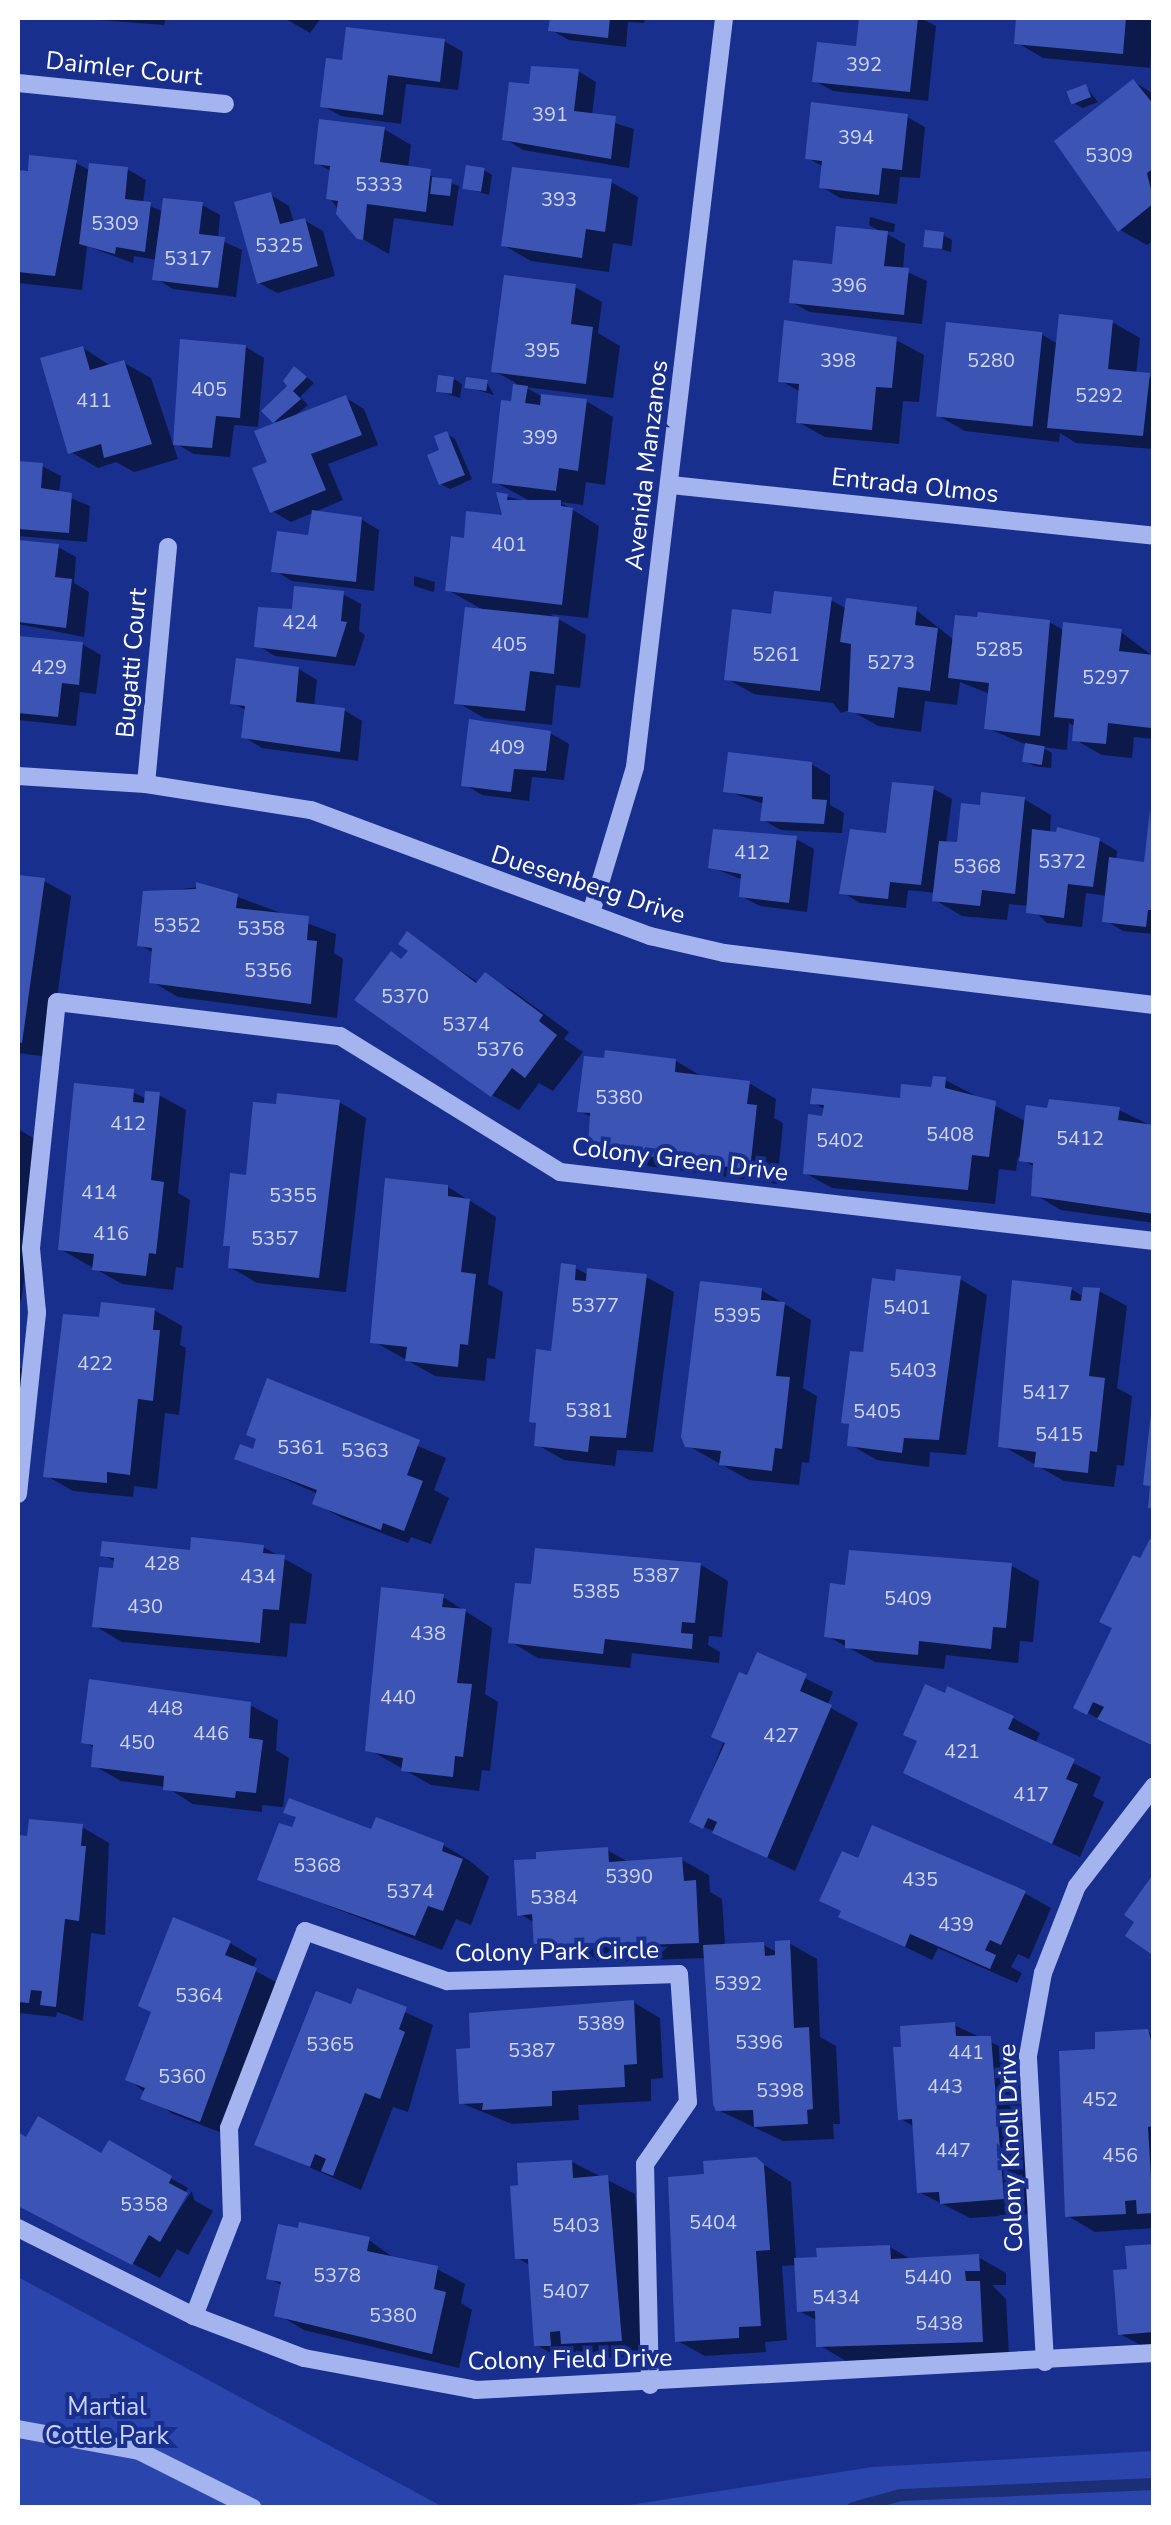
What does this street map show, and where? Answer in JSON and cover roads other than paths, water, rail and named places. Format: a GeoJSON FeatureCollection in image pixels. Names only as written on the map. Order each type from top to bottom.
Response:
{"type":"FeatureCollection","features":[{"type":"Feature","properties":{"kind":"street","name":"Avenida Manzanos"},"geometry":{"type":"LineString","coordinates":[[591,914],[634,767],[671,485],[724,18]]}},
{"type":"Feature","properties":{"kind":"street","name":"Daimler Court"},"geometry":{"type":"LineString","coordinates":[[18,83],[225,104]]}},
{"type":"Feature","properties":{"kind":"street","name":"Entrada Olmos"},"geometry":{"type":"LineString","coordinates":[[671,485],[1154,536]]}},
{"type":"Feature","properties":{"kind":"street","name":"Bugatti Court"},"geometry":{"type":"LineString","coordinates":[[146,784],[168,546]]}},
{"type":"Feature","properties":{"kind":"street","name":"Duesenberg Drive"},"geometry":{"type":"LineString","coordinates":[[18,776],[146,784],[311,810],[650,936],[724,953],[1154,1005]]}},
{"type":"Feature","properties":{"kind":"street","name":"Colony Green Drive"},"geometry":{"type":"LineString","coordinates":[[18,1494],[37,1312],[31,1248],[57,1002],[340,1036],[560,1172],[1154,1241]]}},
{"type":"Feature","properties":{"kind":"street","name":"Colony Knoll Drive"},"geometry":{"type":"LineString","coordinates":[[1044,2362],[1028,2056],[1043,1973],[1077,1886],[1154,1786]]}},
{"type":"Feature","properties":{"kind":"street","name":"Colony Park Circle"},"geometry":{"type":"LineString","coordinates":[[194,2316],[232,2218],[229,2128],[306,1931],[447,1981],[679,1974],[688,2102],[644,2164],[650,2385]]}},
{"type":"Feature","properties":{"kind":"street","name":"Colony Field Drive"},"geometry":{"type":"LineString","coordinates":[[18,2228],[194,2316],[304,2358],[476,2390],[650,2385],[1154,2353]]}},
{"type":"Feature","properties":{"kind":"street"},"geometry":{"type":"LineString","coordinates":[[18,2429],[139,2450],[252,2508]]}},
{"type":"Feature","properties":{"kind":"waterway"},"geometry":{"type":"LineString","coordinates":[[853,2508],[901,2495],[1154,2484]]}},
{"type":"Feature","properties":{"kind":"park label","name":"Martial Cottle Park"},"geometry":{"type":"Point","coordinates":[107,2422]}}]}
